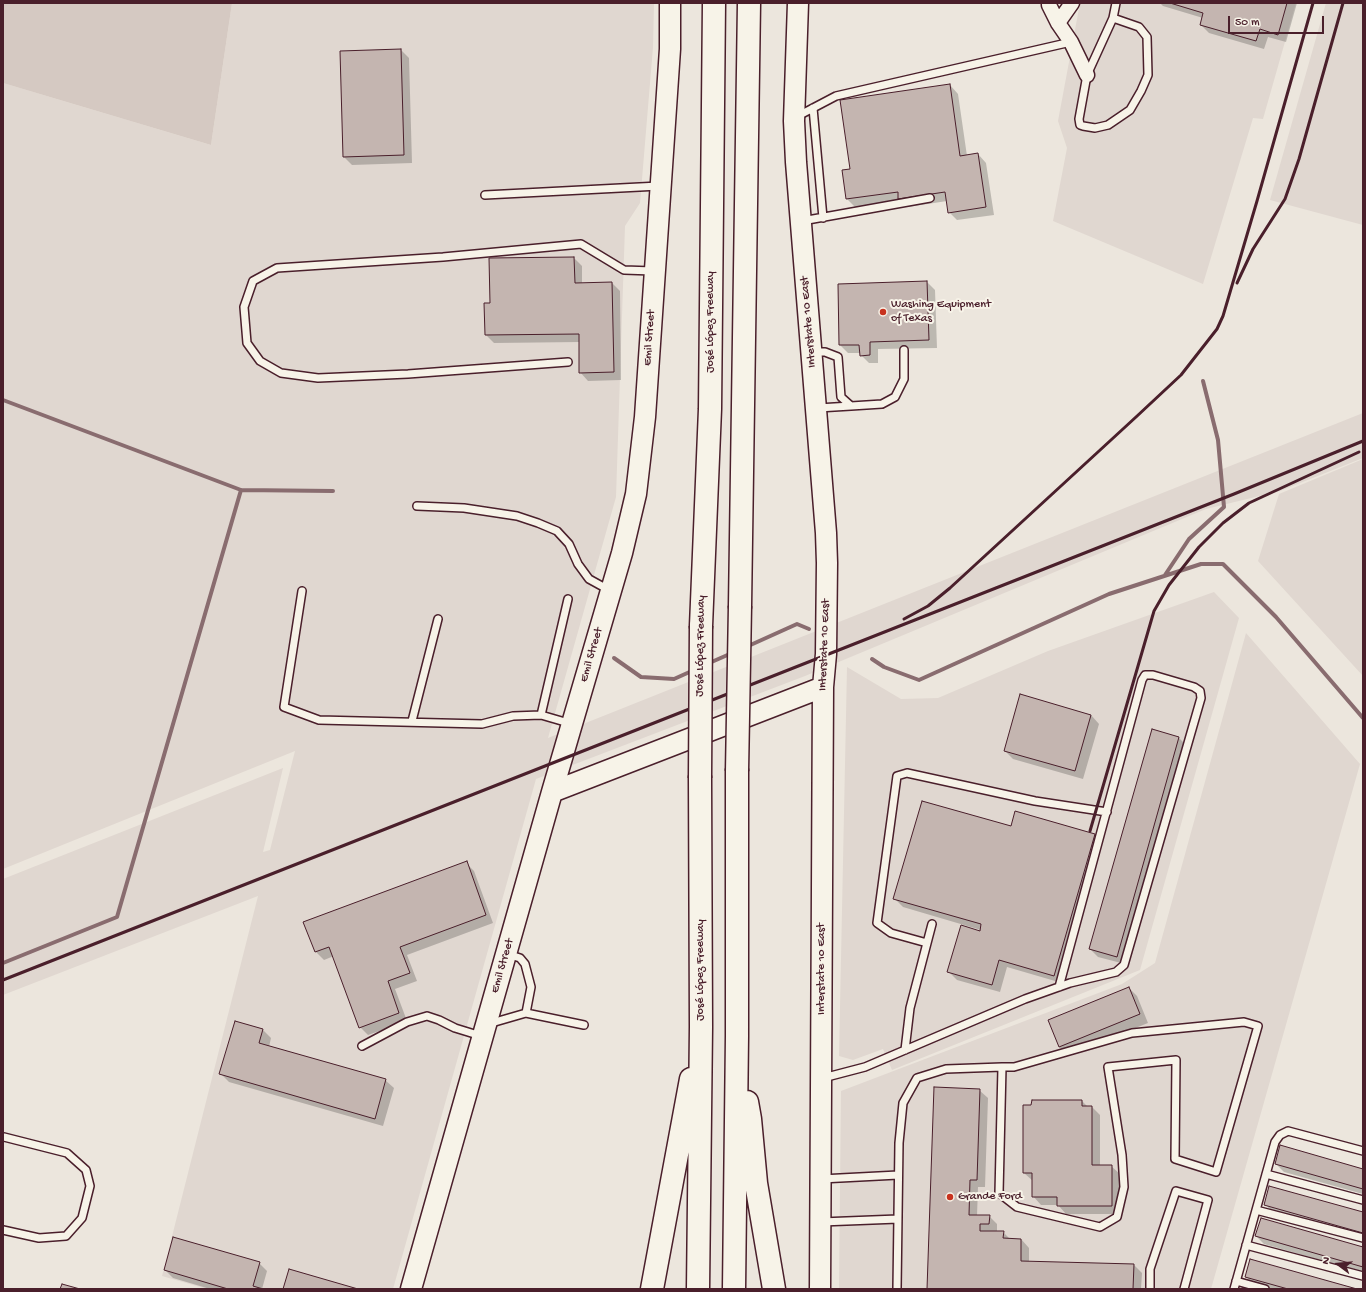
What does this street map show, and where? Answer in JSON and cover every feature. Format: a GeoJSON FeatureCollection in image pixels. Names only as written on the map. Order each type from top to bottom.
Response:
{"type":"FeatureCollection","features":[{"type":"Feature","properties":{"kind":"highway","name":"José López Freeway"},"geometry":{"type":"LineString","coordinates":[[698,1289],[701,1027],[701,626],[710,409],[714,3]]}},
{"type":"Feature","properties":{"kind":"highway"},"geometry":{"type":"LineString","coordinates":[[734,1289],[737,1036],[737,771],[750,3]]}},
{"type":"Feature","properties":{"kind":"highway"},"geometry":{"type":"LineString","coordinates":[[652,1289],[682,1120],[701,1027]]}},
{"type":"Feature","properties":{"kind":"highway"},"geometry":{"type":"LineString","coordinates":[[737,1036],[750,1119],[756,1183],[774,1289]]}},
{"type":"Feature","properties":{"kind":"main road","name":"Emil Street"},"geometry":{"type":"LineString","coordinates":[[411,1289],[552,792],[622,553],[634,502],[645,417],[670,49],[670,3]]}},
{"type":"Feature","properties":{"kind":"main road","name":"Interstate 10 East"},"geometry":{"type":"LineString","coordinates":[[798,3],[794,118],[796,162],[827,563],[826,654],[823,687],[820,1289]]}},
{"type":"Feature","properties":{"kind":"main road"},"geometry":{"type":"LineString","coordinates":[[552,792],[823,687]]}},
{"type":"Feature","properties":{"kind":"main road"},"geometry":{"type":"LineString","coordinates":[[569,733],[570,755],[574,763],[582,770],[598,775]]}},
{"type":"Feature","properties":{"kind":"street"},"geometry":{"type":"LineString","coordinates":[[1049,3],[1058,23],[1071,42],[1087,75]]}},
{"type":"Feature","properties":{"kind":"street"},"geometry":{"type":"LineString","coordinates":[[1058,23],[1072,3]]}},
{"type":"Feature","properties":{"kind":"lane"},"geometry":{"type":"LineString","coordinates":[[1113,18],[1139,27],[1147,37],[1148,74],[1141,91],[1130,110],[1108,125],[1095,128],[1083,126],[1080,125],[1079,119],[1087,75],[1113,18],[1116,3]]}},
{"type":"Feature","properties":{"kind":"lane"},"geometry":{"type":"LineString","coordinates":[[794,118],[836,96],[1071,42]]}},
{"type":"Feature","properties":{"kind":"lane"},"geometry":{"type":"LineString","coordinates":[[813,108],[823,218]]}},
{"type":"Feature","properties":{"kind":"lane"},"geometry":{"type":"LineString","coordinates":[[485,195],[661,186]]}},
{"type":"Feature","properties":{"kind":"lane"},"geometry":{"type":"LineString","coordinates":[[800,222],[930,198]]}},
{"type":"Feature","properties":{"kind":"lane"},"geometry":{"type":"LineString","coordinates":[[568,362],[408,374],[318,378],[281,373],[260,361],[247,343],[244,307],[253,281],[277,268],[443,257],[581,244],[624,270],[655,272]]}},
{"type":"Feature","properties":{"kind":"lane"},"geometry":{"type":"LineString","coordinates":[[816,408],[882,404],[895,397],[904,379],[904,350]]}},
{"type":"Feature","properties":{"kind":"lane"},"geometry":{"type":"LineString","coordinates":[[811,352],[825,352],[838,357],[841,397],[851,406]]}},
{"type":"Feature","properties":{"kind":"lane"},"geometry":{"type":"LineString","coordinates":[[417,506],[464,508],[517,516],[557,531],[569,544],[578,564],[589,579],[611,591]]}},
{"type":"Feature","properties":{"kind":"lane"},"geometry":{"type":"LineString","coordinates":[[302,591],[284,707],[319,720],[482,724],[513,716],[541,715],[569,733]]}},
{"type":"Feature","properties":{"kind":"lane"},"geometry":{"type":"LineString","coordinates":[[541,715],[568,599]]}},
{"type":"Feature","properties":{"kind":"lane"},"geometry":{"type":"LineString","coordinates":[[412,722],[438,619]]}},
{"type":"Feature","properties":{"kind":"lane"},"geometry":{"type":"LineString","coordinates":[[821,1078],[865,1067],[1025,999],[1060,987],[1116,972],[1124,965],[1201,698],[1200,692],[1194,687],[1153,675],[1145,675],[1142,680],[1060,987]]}},
{"type":"Feature","properties":{"kind":"lane"},"geometry":{"type":"LineString","coordinates":[[927,943],[891,933],[877,924],[897,776],[907,773],[1035,801],[1107,812]]}},
{"type":"Feature","properties":{"kind":"lane"},"geometry":{"type":"LineString","coordinates":[[905,1050],[910,1008],[932,924]]}},
{"type":"Feature","properties":{"kind":"lane"},"geometry":{"type":"LineString","coordinates":[[506,954],[520,958],[525,964],[531,987],[526,1014]]}},
{"type":"Feature","properties":{"kind":"lane"},"geometry":{"type":"LineString","coordinates":[[362,1046],[407,1022],[427,1016],[455,1028],[484,1030],[526,1014],[584,1025]]}},
{"type":"Feature","properties":{"kind":"lane"},"geometry":{"type":"LineString","coordinates":[[897,1289],[899,1143],[903,1103],[917,1078],[946,1069],[1002,1067],[1014,1067],[1132,1033],[1244,1022],[1258,1026],[1216,1172],[1176,1159],[1176,1060],[1108,1067],[1122,1155],[1124,1187],[1117,1217],[1100,1227],[1017,1207],[999,1193],[1002,1067]]}},
{"type":"Feature","properties":{"kind":"lane"},"geometry":{"type":"LineString","coordinates":[[1234,1289],[1275,1142],[1280,1135],[1288,1131],[1363,1151]]}},
{"type":"Feature","properties":{"kind":"lane"},"geometry":{"type":"LineString","coordinates":[[3,1139],[67,1153],[86,1170],[90,1186],[82,1218],[66,1236],[39,1238],[3,1230]]}},
{"type":"Feature","properties":{"kind":"lane"},"geometry":{"type":"LineString","coordinates":[[1266,1174],[1363,1200]]}},
{"type":"Feature","properties":{"kind":"lane"},"geometry":{"type":"LineString","coordinates":[[821,1179],[898,1175]]}},
{"type":"Feature","properties":{"kind":"lane"},"geometry":{"type":"LineString","coordinates":[[1150,1289],[1150,1269],[1176,1191],[1208,1200],[1184,1289]]}},
{"type":"Feature","properties":{"kind":"lane"},"geometry":{"type":"LineString","coordinates":[[1256,1210],[1363,1238]]}},
{"type":"Feature","properties":{"kind":"lane"},"geometry":{"type":"LineString","coordinates":[[821,1222],[898,1219]]}},
{"type":"Feature","properties":{"kind":"lane"},"geometry":{"type":"LineString","coordinates":[[1246,1245],[1363,1276]]}},
{"type":"Feature","properties":{"kind":"lane"},"geometry":{"type":"LineString","coordinates":[[1236,1281],[1265,1289]]}},
{"type":"Feature","properties":{"kind":"shaded area"},"geometry":{"type":"Polygon","coordinates":[[[3,3],[232,3],[211,145],[3,83],[3,3]]]}},
{"type":"Feature","properties":{"kind":"shaded area"},"geometry":{"type":"Polygon","coordinates":[[[232,3],[654,3],[653,47],[640,203],[625,226],[616,497],[548,738],[1363,413],[1363,458],[1280,491],[1206,509],[805,676],[536,779],[393,1289],[207,1289],[162,1276],[258,896],[3,995],[3,879],[283,768],[263,852],[270,850],[295,751],[3,869],[3,83],[211,145],[232,3]]]}},
{"type":"Feature","properties":{"kind":"shaded area"},"geometry":{"type":"Polygon","coordinates":[[[1080,3],[1296,3],[1263,119],[1253,118],[1203,284],[1053,221],[1067,148],[1058,121],[1080,3]]]}},
{"type":"Feature","properties":{"kind":"shaded area"},"geometry":{"type":"Polygon","coordinates":[[[1326,3],[1363,3],[1363,225],[1270,200],[1326,3]]]}},
{"type":"Feature","properties":{"kind":"shaded area"},"geometry":{"type":"Polygon","coordinates":[[[1363,459],[1363,676],[1258,561],[1279,494],[1363,459]]]}},
{"type":"Feature","properties":{"kind":"shaded area"},"geometry":{"type":"Polygon","coordinates":[[[1214,592],[1239,618],[1140,970],[892,1070],[883,1049],[853,1060],[839,1056],[847,667],[901,699],[938,698],[1048,651],[1214,592]]]}},
{"type":"Feature","properties":{"kind":"shaded area"},"geometry":{"type":"Polygon","coordinates":[[[1246,633],[1360,764],[1211,1289],[839,1289],[841,1091],[1122,984],[1155,963],[1246,633]]]}},
{"type":"Feature","properties":{"kind":"building"},"geometry":{"type":"Polygon","coordinates":[[[1170,3],[1287,3],[1278,35],[1260,29],[1256,41],[1200,25],[1203,13],[1170,3]]]}},
{"type":"Feature","properties":{"kind":"building"},"geometry":{"type":"Polygon","coordinates":[[[401,49],[404,155],[343,157],[340,51],[401,49]]]}},
{"type":"Feature","properties":{"kind":"building"},"geometry":{"type":"Polygon","coordinates":[[[950,84],[960,156],[978,153],[986,207],[948,213],[945,192],[898,199],[898,192],[846,199],[842,170],[850,169],[840,100],[950,84]]]}},
{"type":"Feature","properties":{"kind":"building"},"geometry":{"type":"Polygon","coordinates":[[[574,257],[575,283],[612,282],[614,372],[579,373],[579,334],[485,335],[484,303],[490,303],[489,258],[574,257]]]}},
{"type":"Feature","properties":{"kind":"building","name":"Washing Equipment of Texas"},"geometry":{"type":"Polygon","coordinates":[[[927,281],[929,340],[870,342],[870,355],[860,356],[859,345],[839,345],[838,284],[927,281]]]}},
{"type":"Feature","properties":{"kind":"building"},"geometry":{"type":"Polygon","coordinates":[[[1020,694],[1091,715],[1075,771],[1004,751],[1020,694]]]}},
{"type":"Feature","properties":{"kind":"building"},"geometry":{"type":"Polygon","coordinates":[[[1152,729],[1179,737],[1117,957],[1089,949],[1152,729]]]}},
{"type":"Feature","properties":{"kind":"building"},"geometry":{"type":"Polygon","coordinates":[[[922,801],[1011,826],[1015,811],[1095,834],[1054,976],[999,960],[992,985],[947,972],[961,925],[980,931],[981,924],[893,899],[922,801]]]}},
{"type":"Feature","properties":{"kind":"building"},"geometry":{"type":"Polygon","coordinates":[[[467,861],[486,915],[400,947],[410,973],[388,981],[399,1013],[359,1028],[329,947],[315,952],[303,922],[467,861]]]}},
{"type":"Feature","properties":{"kind":"building"},"geometry":{"type":"Polygon","coordinates":[[[1129,987],[1140,1014],[1059,1047],[1048,1020],[1129,987]]]}},
{"type":"Feature","properties":{"kind":"building"},"geometry":{"type":"Polygon","coordinates":[[[235,1021],[263,1029],[259,1043],[386,1079],[375,1119],[219,1074],[235,1021]]]}},
{"type":"Feature","properties":{"kind":"building","name":"Grande Ford"},"geometry":{"type":"Polygon","coordinates":[[[934,1087],[980,1089],[977,1180],[970,1180],[969,1215],[990,1215],[989,1224],[980,1224],[980,1231],[1004,1231],[1003,1238],[1021,1239],[1021,1261],[1134,1264],[1133,1289],[927,1289],[934,1087]]]}},
{"type":"Feature","properties":{"kind":"building"},"geometry":{"type":"Polygon","coordinates":[[[1032,1100],[1082,1100],[1082,1106],[1092,1106],[1092,1165],[1112,1165],[1112,1206],[1057,1206],[1057,1197],[1032,1197],[1032,1173],[1023,1173],[1023,1105],[1031,1105],[1032,1100]]]}},
{"type":"Feature","properties":{"kind":"building"},"geometry":{"type":"Polygon","coordinates":[[[1280,1145],[1363,1169],[1363,1189],[1275,1164],[1280,1145]]]}},
{"type":"Feature","properties":{"kind":"building"},"geometry":{"type":"Polygon","coordinates":[[[1269,1186],[1363,1212],[1363,1233],[1264,1205],[1269,1186]]]}},
{"type":"Feature","properties":{"kind":"building"},"geometry":{"type":"Polygon","coordinates":[[[1261,1218],[1363,1247],[1363,1267],[1255,1236],[1261,1218]]]}},
{"type":"Feature","properties":{"kind":"building"},"geometry":{"type":"Polygon","coordinates":[[[173,1237],[260,1262],[253,1286],[263,1289],[228,1289],[164,1270],[173,1237]]]}},
{"type":"Feature","properties":{"kind":"building"},"geometry":{"type":"Polygon","coordinates":[[[1250,1259],[1357,1289],[1288,1289],[1245,1277],[1250,1259]]]}},
{"type":"Feature","properties":{"kind":"building"},"geometry":{"type":"Polygon","coordinates":[[[289,1269],[358,1289],[283,1289],[289,1269]]]}},
{"type":"Feature","properties":{"kind":"building"},"geometry":{"type":"Polygon","coordinates":[[[62,1284],[80,1289],[60,1289],[62,1284]]]}},
{"type":"Feature","properties":{"kind":"waterway"},"geometry":{"type":"LineString","coordinates":[[1165,575],[1189,539],[1224,507],[1218,440],[1203,381]]}},
{"type":"Feature","properties":{"kind":"waterway"},"geometry":{"type":"LineString","coordinates":[[3,400],[241,490],[333,491]]}},
{"type":"Feature","properties":{"kind":"waterway"},"geometry":{"type":"LineString","coordinates":[[3,963],[117,917],[241,490]]}},
{"type":"Feature","properties":{"kind":"waterway"},"geometry":{"type":"LineString","coordinates":[[872,659],[884,667],[919,680],[1109,594],[1201,564],[1223,564],[1276,617],[1363,718]]}},
{"type":"Feature","properties":{"kind":"waterway"},"geometry":{"type":"LineString","coordinates":[[746,647],[797,624],[809,629]]}},
{"type":"Feature","properties":{"kind":"waterway"},"geometry":{"type":"LineString","coordinates":[[707,664],[732,653]]}},
{"type":"Feature","properties":{"kind":"waterway"},"geometry":{"type":"LineString","coordinates":[[614,658],[641,677],[674,679],[694,670]]}},
{"type":"Feature","properties":{"kind":"railway"},"geometry":{"type":"LineString","coordinates":[[904,619],[928,606],[950,588],[1136,417],[1181,375],[1217,329],[1223,316],[1257,201],[1313,3]]}},
{"type":"Feature","properties":{"kind":"railway"},"geometry":{"type":"LineString","coordinates":[[1237,283],[1253,249],[1285,199],[1299,159],[1343,3]]}},
{"type":"Feature","properties":{"kind":"railway"},"geometry":{"type":"LineString","coordinates":[[3,980],[1234,494],[1363,441]]}},
{"type":"Feature","properties":{"kind":"railway"},"geometry":{"type":"LineString","coordinates":[[1090,831],[1154,611],[1169,585],[1199,547],[1223,523],[1249,503],[1359,452]]}},
{"type":"Feature","properties":{"kind":"place","name":"Washing Equipment of Texas"},"geometry":{"type":"Point","coordinates":[883,312]}},
{"type":"Feature","properties":{"kind":"place","name":"Grande Ford"},"geometry":{"type":"Point","coordinates":[950,1197]}}]}
